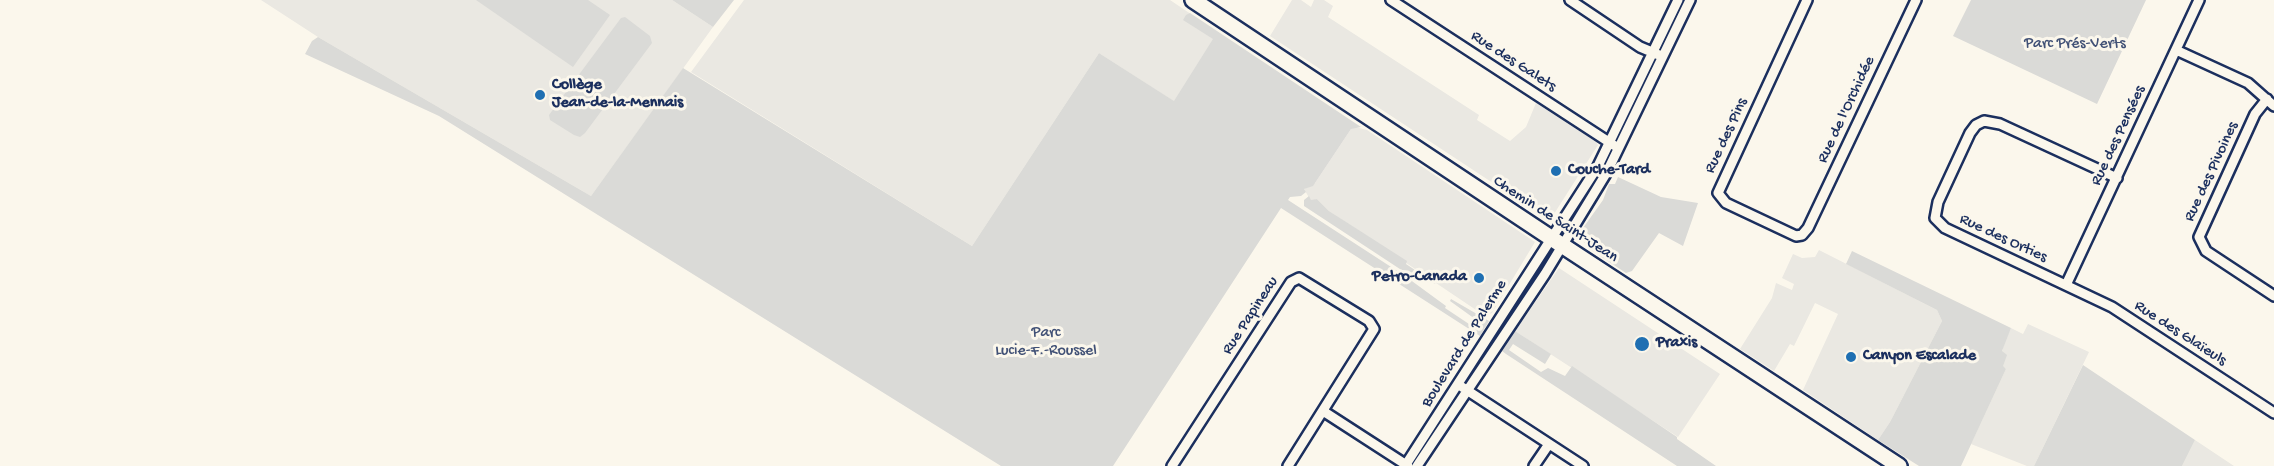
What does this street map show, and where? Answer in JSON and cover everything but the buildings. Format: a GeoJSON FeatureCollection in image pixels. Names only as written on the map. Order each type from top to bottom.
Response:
{"type":"FeatureCollection","features":[{"type":"Feature","properties":{"kind":"main road","name":"Chemin de Saint-Jean"},"geometry":{"type":"LineString","coordinates":[[1193,0],[1556,242],[1899,466]]}},
{"type":"Feature","properties":{"kind":"street","name":"Rue des Galets"},"geometry":{"type":"LineString","coordinates":[[1391,0],[1620,148]]}},
{"type":"Feature","properties":{"kind":"street"},"geometry":{"type":"LineString","coordinates":[[1570,0],[1664,57]]}},
{"type":"Feature","properties":{"kind":"street"},"geometry":{"type":"LineString","coordinates":[[1556,242],[1611,143],[1678,0]]}},
{"type":"Feature","properties":{"kind":"street"},"geometry":{"type":"LineString","coordinates":[[1556,242],[1620,148],[1690,0]]}},
{"type":"Feature","properties":{"kind":"street","name":"Rue des Pins"},"geometry":{"type":"LineString","coordinates":[[1805,233],[1796,236],[1787,234],[1726,202],[1718,193],[1807,0]]}},
{"type":"Feature","properties":{"kind":"street","name":"Rue de l'Orchidée"},"geometry":{"type":"LineString","coordinates":[[1805,233],[1916,0]]}},
{"type":"Feature","properties":{"kind":"street","name":"Rue des Pensées"},"geometry":{"type":"LineString","coordinates":[[2066,285],[2199,0]]}},
{"type":"Feature","properties":{"kind":"street","name":"Rue des Pivoines"},"geometry":{"type":"LineString","coordinates":[[2176,50],[2248,83],[2270,103],[2255,114],[2199,237],[2206,251],[2274,296]]}},
{"type":"Feature","properties":{"kind":"street","name":"Rue des Orties"},"geometry":{"type":"LineString","coordinates":[[2066,285],[1941,226],[1935,213],[1947,182],[1973,129],[1989,120],[2116,178]]}},
{"type":"Feature","properties":{"kind":"street","name":"Boulevard de Palerme"},"geometry":{"type":"LineString","coordinates":[[1406,466],[1458,385],[1556,242]]}},
{"type":"Feature","properties":{"kind":"street","name":"Boulevard de Palerme"},"geometry":{"type":"LineString","coordinates":[[1417,466],[1467,391],[1556,242]]}},
{"type":"Feature","properties":{"kind":"street","name":"Rue Papineau"},"geometry":{"type":"LineString","coordinates":[[1172,466],[1291,282],[1296,278],[1305,280],[1369,321],[1374,329],[1288,466]]}},
{"type":"Feature","properties":{"kind":"street","name":"Rue des Glaïeuls"},"geometry":{"type":"LineString","coordinates":[[2066,285],[2119,312],[2274,413]]}},
{"type":"Feature","properties":{"kind":"street"},"geometry":{"type":"LineString","coordinates":[[1458,385],[1583,466]]}},
{"type":"Feature","properties":{"kind":"street"},"geometry":{"type":"LineString","coordinates":[[1323,411],[1406,466]]}},
{"type":"Feature","properties":{"kind":"street"},"geometry":{"type":"LineString","coordinates":[[1534,466],[1549,444]]}},
{"type":"Feature","properties":{"kind":"shaded area","name":"Collège Jean-de-la-Mennais"},"geometry":{"type":"Polygon","coordinates":[[[261,0],[672,0],[713,27],[591,196],[318,37],[261,0]]]}},
{"type":"Feature","properties":{"kind":"shaded area"},"geometry":{"type":"Polygon","coordinates":[[[744,0],[1170,0],[1219,33],[1175,102],[1099,53],[972,246],[691,72],[744,0]]]}},
{"type":"Feature","properties":{"kind":"shaded area"},"geometry":{"type":"Polygon","coordinates":[[[1292,0],[1301,0],[1311,7],[1314,0],[1324,0],[1333,6],[1328,17],[1479,115],[1477,120],[1510,141],[1526,127],[1536,103],[1596,142],[1598,145],[1552,217],[1546,218],[1270,36],[1292,0]]]}},
{"type":"Feature","properties":{"kind":"shaded area"},"geometry":{"type":"Polygon","coordinates":[[[1355,127],[1367,130],[1535,242],[1492,313],[1485,316],[1329,211],[1317,199],[1311,201],[1304,189],[1315,183],[1351,129],[1355,127]]]}},
{"type":"Feature","properties":{"kind":"shaded area"},"geometry":{"type":"Polygon","coordinates":[[[1819,250],[1937,310],[1942,321],[1890,422],[1878,440],[1803,390],[1838,314],[1815,303],[1794,346],[1790,344],[1774,371],[1740,349],[1772,298],[1776,283],[1792,290],[1794,284],[1782,278],[1793,254],[1802,258],[1815,257],[1819,250]]]}},
{"type":"Feature","properties":{"kind":"shaded area"},"geometry":{"type":"Polygon","coordinates":[[[1559,268],[1720,374],[1678,437],[1515,331],[1559,268]]]}},
{"type":"Feature","properties":{"kind":"shaded area"},"geometry":{"type":"Polygon","coordinates":[[[2028,324],[2089,352],[2034,466],[2027,466],[1971,444],[2006,369],[2003,367],[2004,342],[2011,328],[2023,334],[2028,324]]]}},
{"type":"Feature","properties":{"kind":"shaded area"},"geometry":{"type":"Polygon","coordinates":[[[2195,440],[2234,466],[2182,466],[2195,440]]]}},
{"type":"Feature","properties":{"kind":"green space"},"geometry":{"type":"Polygon","coordinates":[[[476,0],[588,0],[610,15],[573,67],[476,0]]]}},
{"type":"Feature","properties":{"kind":"green space"},"geometry":{"type":"Polygon","coordinates":[[[672,0],[734,0],[713,27],[672,0]]]}},
{"type":"Feature","properties":{"kind":"green space","name":"Parc Prés-Verts"},"geometry":{"type":"Polygon","coordinates":[[[1971,0],[2146,0],[2097,104],[1953,36],[1971,0]]]}},
{"type":"Feature","properties":{"kind":"green space","name":"Parc Lucie-F.-Roussel"},"geometry":{"type":"Polygon","coordinates":[[[1190,13],[1361,127],[1351,129],[1313,186],[1304,189],[1306,192],[1301,196],[1290,197],[1288,200],[1405,276],[1446,306],[1445,308],[1478,330],[1482,324],[1450,301],[1451,299],[1489,321],[1480,336],[1281,208],[1113,466],[1001,466],[439,116],[305,54],[312,41],[318,37],[591,196],[683,68],[972,246],[1099,53],[1174,101],[1213,39],[1183,20],[1190,13]]]}},
{"type":"Feature","properties":{"kind":"green space"},"geometry":{"type":"Polygon","coordinates":[[[625,17],[650,36],[652,43],[585,133],[580,137],[574,135],[550,120],[549,115],[621,18],[625,17]]]}},
{"type":"Feature","properties":{"kind":"green space"},"geometry":{"type":"Polygon","coordinates":[[[1618,177],[1661,197],[1698,203],[1683,246],[1659,233],[1632,271],[1626,273],[1591,250],[1578,235],[1603,200],[1609,184],[1615,184],[1618,177]]]}},
{"type":"Feature","properties":{"kind":"green space"},"geometry":{"type":"Polygon","coordinates":[[[1309,196],[1311,200],[1317,199],[1329,211],[1407,261],[1406,264],[1436,284],[1406,273],[1304,206],[1304,200],[1309,196]]]}},
{"type":"Feature","properties":{"kind":"green space"},"geometry":{"type":"Polygon","coordinates":[[[1852,251],[2011,328],[2002,351],[2007,355],[2003,366],[2006,369],[1961,466],[1919,466],[1878,440],[1890,422],[1942,321],[1937,310],[1846,264],[1852,251]]]}},
{"type":"Feature","properties":{"kind":"green space"},"geometry":{"type":"Polygon","coordinates":[[[1515,331],[1551,354],[1545,364],[1513,344],[1509,350],[1541,372],[1548,368],[1565,376],[1572,366],[1716,466],[1677,466],[1506,354],[1502,351],[1515,331]]]}},
{"type":"Feature","properties":{"kind":"green space"},"geometry":{"type":"Polygon","coordinates":[[[2083,365],[2195,440],[2182,466],[2034,466],[2083,365]]]}},
{"type":"Feature","properties":{"kind":"place","name":"Collège Jean-de-la-Mennais"},"geometry":{"type":"Point","coordinates":[540,95]}},
{"type":"Feature","properties":{"kind":"place","name":"Couche-Tard"},"geometry":{"type":"Point","coordinates":[1556,171]}},
{"type":"Feature","properties":{"kind":"place","name":"Petro-Canada"},"geometry":{"type":"Point","coordinates":[1479,278]}},
{"type":"Feature","properties":{"kind":"place","name":"Praxis"},"geometry":{"type":"Point","coordinates":[1642,344]}},
{"type":"Feature","properties":{"kind":"place","name":"Canyon Escalade"},"geometry":{"type":"Point","coordinates":[1851,357]}}]}
